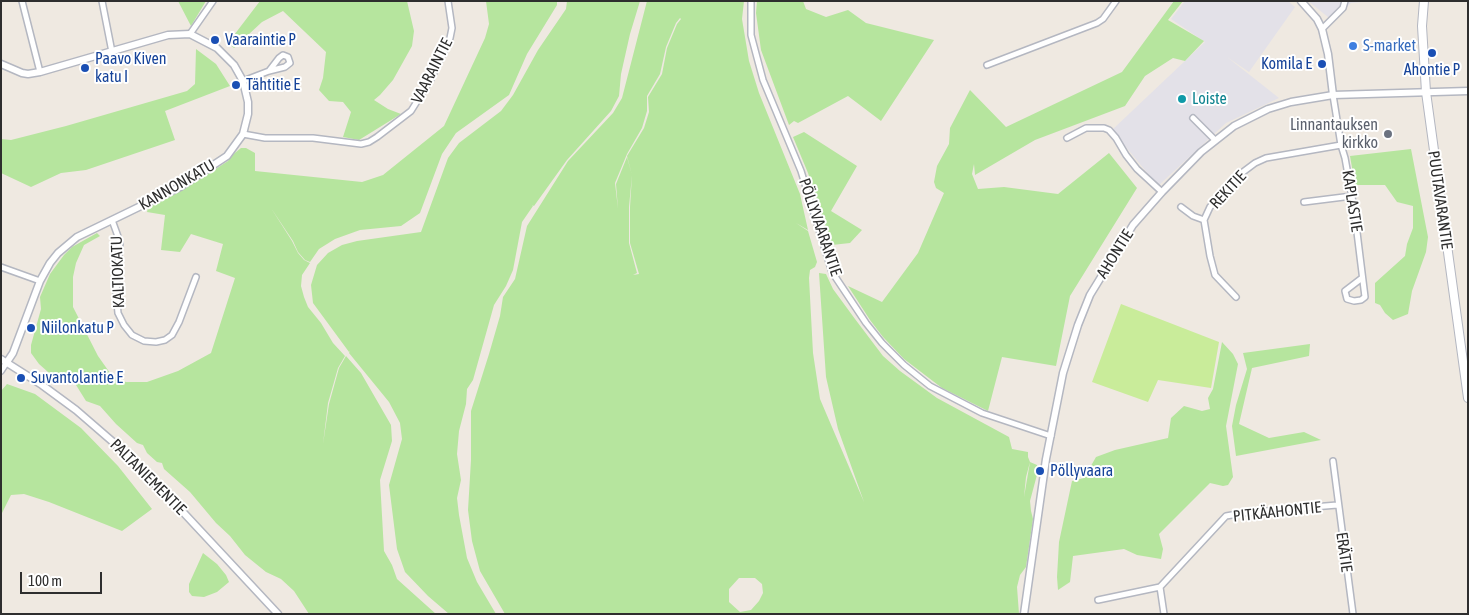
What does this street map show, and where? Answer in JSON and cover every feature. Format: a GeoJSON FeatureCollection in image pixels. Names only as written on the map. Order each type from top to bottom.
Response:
{"type":"FeatureCollection","features":[{"type":"Feature","properties":{"kind":"main road","name":"PUUTAVARANTIE"},"geometry":{"type":"LineString","coordinates":[[1424,1],[1422,26],[1426,92],[1468,398]]}},
{"type":"Feature","properties":{"kind":"street"},"geometry":{"type":"LineString","coordinates":[[22,1],[40,72]]}},
{"type":"Feature","properties":{"kind":"street"},"geometry":{"type":"LineString","coordinates":[[102,1],[112,52]]}},
{"type":"Feature","properties":{"kind":"street"},"geometry":{"type":"LineString","coordinates":[[1,64],[22,73],[40,72],[168,35],[190,34],[213,1]]}},
{"type":"Feature","properties":{"kind":"street","name":"VAARAINTIE"},"geometry":{"type":"LineString","coordinates":[[243,134],[265,138],[314,138],[361,144],[377,138],[411,111],[431,79],[450,38],[452,28],[448,1]]}},
{"type":"Feature","properties":{"kind":"street","name":"PÖLLYVAARANTIE"},"geometry":{"type":"LineString","coordinates":[[751,1],[751,35],[763,80],[801,171],[832,272],[866,323],[887,348],[930,386],[982,413],[1050,436]]}},
{"type":"Feature","properties":{"kind":"street"},"geometry":{"type":"LineString","coordinates":[[987,65],[1097,22],[1102,19],[1116,1]]}},
{"type":"Feature","properties":{"kind":"street"},"geometry":{"type":"LineString","coordinates":[[1301,1],[1310,10],[1322,29],[1327,48],[1333,95]]}},
{"type":"Feature","properties":{"kind":"street"},"geometry":{"type":"LineString","coordinates":[[1322,29],[1343,8],[1345,1]]}},
{"type":"Feature","properties":{"kind":"street","name":"KANNONKATU"},"geometry":{"type":"LineString","coordinates":[[4,360],[13,352],[40,281],[50,263],[67,245],[77,237],[180,187],[198,176],[227,156],[243,134],[248,114],[248,102],[243,81],[234,65],[226,56],[216,48],[190,34]]}},
{"type":"Feature","properties":{"kind":"street"},"geometry":{"type":"LineString","coordinates":[[243,81],[269,71]]}},
{"type":"Feature","properties":{"kind":"street","name":"AHONTIE"},"geometry":{"type":"LineString","coordinates":[[1024,614],[1050,436],[1063,373],[1078,325],[1090,295],[1128,232],[1190,162],[1215,140],[1246,119],[1268,109],[1291,102],[1333,95],[1468,91]]}},
{"type":"Feature","properties":{"kind":"street","name":"KAPLASTIE"},"geometry":{"type":"LineString","coordinates":[[1333,95],[1352,196],[1365,297],[1354,301],[1347,299],[1346,291],[1362,278]]}},
{"type":"Feature","properties":{"kind":"street"},"geometry":{"type":"LineString","coordinates":[[1192,118],[1215,140]]}},
{"type":"Feature","properties":{"kind":"street"},"geometry":{"type":"LineString","coordinates":[[1067,138],[1086,128],[1104,128],[1109,130],[1126,155],[1162,192]]}},
{"type":"Feature","properties":{"kind":"street","name":"REKITIE"},"geometry":{"type":"LineString","coordinates":[[1236,297],[1215,275],[1210,256],[1204,220],[1213,203],[1240,175],[1255,163],[1266,158],[1341,145]]}},
{"type":"Feature","properties":{"kind":"street"},"geometry":{"type":"LineString","coordinates":[[1304,202],[1352,196]]}},
{"type":"Feature","properties":{"kind":"street"},"geometry":{"type":"LineString","coordinates":[[1181,207],[1193,216],[1204,220]]}},
{"type":"Feature","properties":{"kind":"street","name":"KALTIOKATU"},"geometry":{"type":"LineString","coordinates":[[112,220],[120,242],[116,292],[118,313],[132,335],[144,341],[156,342],[165,340],[172,335],[196,277]]}},
{"type":"Feature","properties":{"kind":"street"},"geometry":{"type":"LineString","coordinates":[[1,266],[40,281]]}},
{"type":"Feature","properties":{"kind":"street"},"geometry":{"type":"LineString","coordinates":[[1,371],[4,360]]}},
{"type":"Feature","properties":{"kind":"street","name":"PALTANIEMENTIE"},"geometry":{"type":"LineString","coordinates":[[4,360],[69,405],[113,442],[182,510],[278,614]]}},
{"type":"Feature","properties":{"kind":"street","name":"ERÄTIE"},"geometry":{"type":"LineString","coordinates":[[1333,461],[1337,505],[1353,614]]}},
{"type":"Feature","properties":{"kind":"street","name":"PITKÄAHONTIE"},"geometry":{"type":"LineString","coordinates":[[1160,587],[1226,516],[1337,505]]}},
{"type":"Feature","properties":{"kind":"street"},"geometry":{"type":"LineString","coordinates":[[1098,600],[1160,587],[1164,614]]}},
{"type":"Feature","properties":{"kind":"shaded area"},"geometry":{"type":"Polygon","coordinates":[[[1185,1],[1288,1],[1295,7],[1249,72],[1227,57],[1279,98],[1226,123],[1158,186],[1112,130],[1205,42],[1171,19],[1185,1]]]}},
{"type":"Feature","properties":{"kind":"shaded area"},"geometry":{"type":"Polygon","coordinates":[[[1308,1],[1375,1],[1351,3],[1333,21],[1308,1]]]}},
{"type":"Feature","properties":{"kind":"green space"},"geometry":{"type":"Polygon","coordinates":[[[178,1],[206,1],[191,26],[178,1]]]}},
{"type":"Feature","properties":{"kind":"green space"},"geometry":{"type":"Polygon","coordinates":[[[260,1],[407,1],[414,31],[412,46],[393,80],[374,100],[388,109],[401,114],[359,140],[343,137],[351,112],[343,102],[329,101],[319,90],[323,78],[326,52],[283,11],[262,22],[234,48],[228,43],[260,1]]]}},
{"type":"Feature","properties":{"kind":"green space"},"geometry":{"type":"Polygon","coordinates":[[[486,1],[557,1],[557,5],[527,54],[509,95],[456,133],[442,154],[420,213],[401,226],[360,230],[335,239],[319,249],[310,262],[305,260],[298,252],[293,241],[271,208],[298,253],[304,260],[310,263],[302,275],[301,286],[308,307],[321,323],[333,343],[345,356],[338,368],[328,403],[323,444],[329,404],[339,368],[346,356],[361,373],[391,425],[392,441],[380,480],[384,551],[397,579],[436,614],[309,614],[294,591],[281,579],[266,572],[245,555],[190,492],[164,469],[162,463],[157,462],[147,453],[143,445],[137,443],[116,424],[100,406],[86,401],[76,385],[57,380],[39,364],[31,353],[31,345],[41,309],[40,297],[50,274],[64,255],[72,247],[97,233],[100,236],[84,245],[76,263],[73,277],[73,307],[98,356],[110,373],[126,382],[147,382],[178,371],[211,353],[235,278],[216,271],[223,244],[191,234],[180,252],[161,250],[165,215],[147,212],[148,208],[205,176],[228,161],[241,148],[246,148],[255,153],[255,171],[362,182],[383,175],[444,126],[485,38],[489,24],[486,1]]]}},
{"type":"Feature","properties":{"kind":"green space"},"geometry":{"type":"Polygon","coordinates":[[[567,1],[640,1],[621,74],[619,96],[611,111],[567,160],[534,206],[532,205],[522,222],[513,270],[494,305],[473,380],[467,389],[466,404],[459,431],[457,454],[461,480],[457,498],[459,515],[467,558],[477,582],[496,614],[449,614],[405,572],[397,549],[389,485],[402,439],[400,423],[389,402],[349,353],[350,351],[313,303],[311,285],[317,265],[328,253],[342,245],[357,241],[421,232],[448,158],[459,143],[501,111],[513,95],[538,50],[566,9],[567,1]]]}},
{"type":"Feature","properties":{"kind":"green space"},"geometry":{"type":"Polygon","coordinates":[[[647,1],[744,1],[742,19],[749,61],[759,93],[800,194],[808,230],[796,223],[808,231],[817,262],[815,267],[810,270],[809,278],[813,353],[820,399],[864,502],[838,429],[826,377],[819,273],[826,274],[833,289],[883,356],[900,371],[937,398],[1009,437],[1012,449],[1028,452],[1030,462],[1037,465],[1038,471],[1030,501],[1033,519],[1026,567],[1020,575],[1017,587],[1019,614],[505,614],[480,571],[472,541],[468,510],[471,411],[500,316],[503,297],[515,279],[527,226],[568,161],[613,113],[622,98],[647,1]],[[680,18],[676,23],[666,47],[660,74],[647,96],[647,111],[642,128],[627,154],[615,183],[618,209],[616,184],[627,157],[632,175],[627,156],[644,128],[649,112],[648,97],[662,74],[667,48],[680,18]],[[632,175],[629,207],[629,243],[637,273],[633,275],[639,274],[630,243],[632,175]],[[1030,462],[1026,477],[1024,497],[1030,462]],[[739,578],[729,589],[729,602],[740,612],[751,610],[763,593],[762,584],[755,578],[739,578]]]}},
{"type":"Feature","properties":{"kind":"green space"},"geometry":{"type":"Polygon","coordinates":[[[757,1],[803,1],[806,9],[826,17],[848,10],[866,23],[934,40],[881,121],[848,96],[798,123],[794,121],[789,125],[761,50],[756,13],[757,1]]]}},
{"type":"Feature","properties":{"kind":"green space"},"geometry":{"type":"Polygon","coordinates":[[[1174,1],[1183,1],[1168,20],[1204,41],[1185,61],[1173,58],[1145,76],[1125,106],[1035,140],[975,175],[974,164],[972,174],[978,189],[1004,187],[1058,194],[1109,153],[1137,188],[1070,296],[1056,366],[1002,357],[988,411],[942,388],[904,359],[883,337],[848,286],[882,302],[918,253],[944,193],[936,188],[934,182],[937,166],[949,144],[950,128],[970,90],[1006,127],[1122,72],[1174,1]]]}},
{"type":"Feature","properties":{"kind":"green space"},"geometry":{"type":"Polygon","coordinates":[[[196,49],[216,64],[230,86],[165,111],[175,140],[86,170],[61,173],[31,187],[1,173],[1,139],[11,140],[66,126],[187,91],[195,84],[196,49]]]}},
{"type":"Feature","properties":{"kind":"green space"},"geometry":{"type":"Polygon","coordinates":[[[804,132],[857,166],[831,211],[862,230],[850,243],[832,245],[808,173],[793,137],[804,132]]]}},
{"type":"Feature","properties":{"kind":"green space"},"geometry":{"type":"Polygon","coordinates":[[[1411,149],[1428,237],[1426,252],[1412,291],[1408,314],[1393,320],[1380,305],[1375,303],[1375,283],[1405,256],[1413,228],[1413,206],[1397,202],[1385,185],[1355,185],[1350,156],[1411,149]]]}},
{"type":"Feature","properties":{"kind":"green space"},"geometry":{"type":"Polygon","coordinates":[[[1121,304],[1219,342],[1211,388],[1158,380],[1148,402],[1092,382],[1121,304]]]}},
{"type":"Feature","properties":{"kind":"green space"},"geometry":{"type":"Polygon","coordinates":[[[1222,342],[1233,354],[1238,364],[1226,426],[1233,477],[1228,485],[1223,486],[1210,483],[1159,534],[1163,549],[1161,559],[1137,555],[1124,549],[1073,556],[1070,582],[1058,590],[1059,542],[1072,481],[1084,478],[1096,457],[1115,450],[1168,438],[1171,418],[1184,406],[1202,411],[1210,409],[1208,398],[1213,389],[1222,342]]]}},
{"type":"Feature","properties":{"kind":"green space"},"geometry":{"type":"Polygon","coordinates":[[[1310,344],[1309,356],[1252,368],[1239,424],[1269,438],[1304,432],[1321,440],[1236,456],[1232,426],[1247,369],[1243,353],[1310,344]]]}},
{"type":"Feature","properties":{"kind":"green space"},"geometry":{"type":"Polygon","coordinates":[[[7,384],[35,394],[81,428],[118,466],[152,509],[122,531],[24,494],[11,495],[1,515],[1,391],[7,384]]]}},
{"type":"Feature","properties":{"kind":"green space"},"geometry":{"type":"Polygon","coordinates":[[[203,553],[217,564],[229,582],[217,592],[204,597],[192,596],[189,592],[189,584],[203,553]]]}},
{"type":"Feature","properties":{"kind":"place","name":"Vaaraintie P"},"geometry":{"type":"Point","coordinates":[215,40]}},
{"type":"Feature","properties":{"kind":"place","name":"S-market"},"geometry":{"type":"Point","coordinates":[1353,46]}},
{"type":"Feature","properties":{"kind":"place","name":"Ahontie P"},"geometry":{"type":"Point","coordinates":[1432,53]}},
{"type":"Feature","properties":{"kind":"place","name":"Komila E"},"geometry":{"type":"Point","coordinates":[1322,64]}},
{"type":"Feature","properties":{"kind":"place","name":"Paavo Kiven katu I"},"geometry":{"type":"Point","coordinates":[85,68]}},
{"type":"Feature","properties":{"kind":"place","name":"Tähtitie E"},"geometry":{"type":"Point","coordinates":[236,85]}},
{"type":"Feature","properties":{"kind":"place","name":"Loiste"},"geometry":{"type":"Point","coordinates":[1182,99]}},
{"type":"Feature","properties":{"kind":"place","name":"Linnantauksen kirkko"},"geometry":{"type":"Point","coordinates":[1388,134]}},
{"type":"Feature","properties":{"kind":"place","name":"Niilonkatu P"},"geometry":{"type":"Point","coordinates":[31,328]}},
{"type":"Feature","properties":{"kind":"place","name":"Suvantolantie E"},"geometry":{"type":"Point","coordinates":[21,378]}},
{"type":"Feature","properties":{"kind":"place","name":"Pöllyvaara"},"geometry":{"type":"Point","coordinates":[1040,471]}}]}
